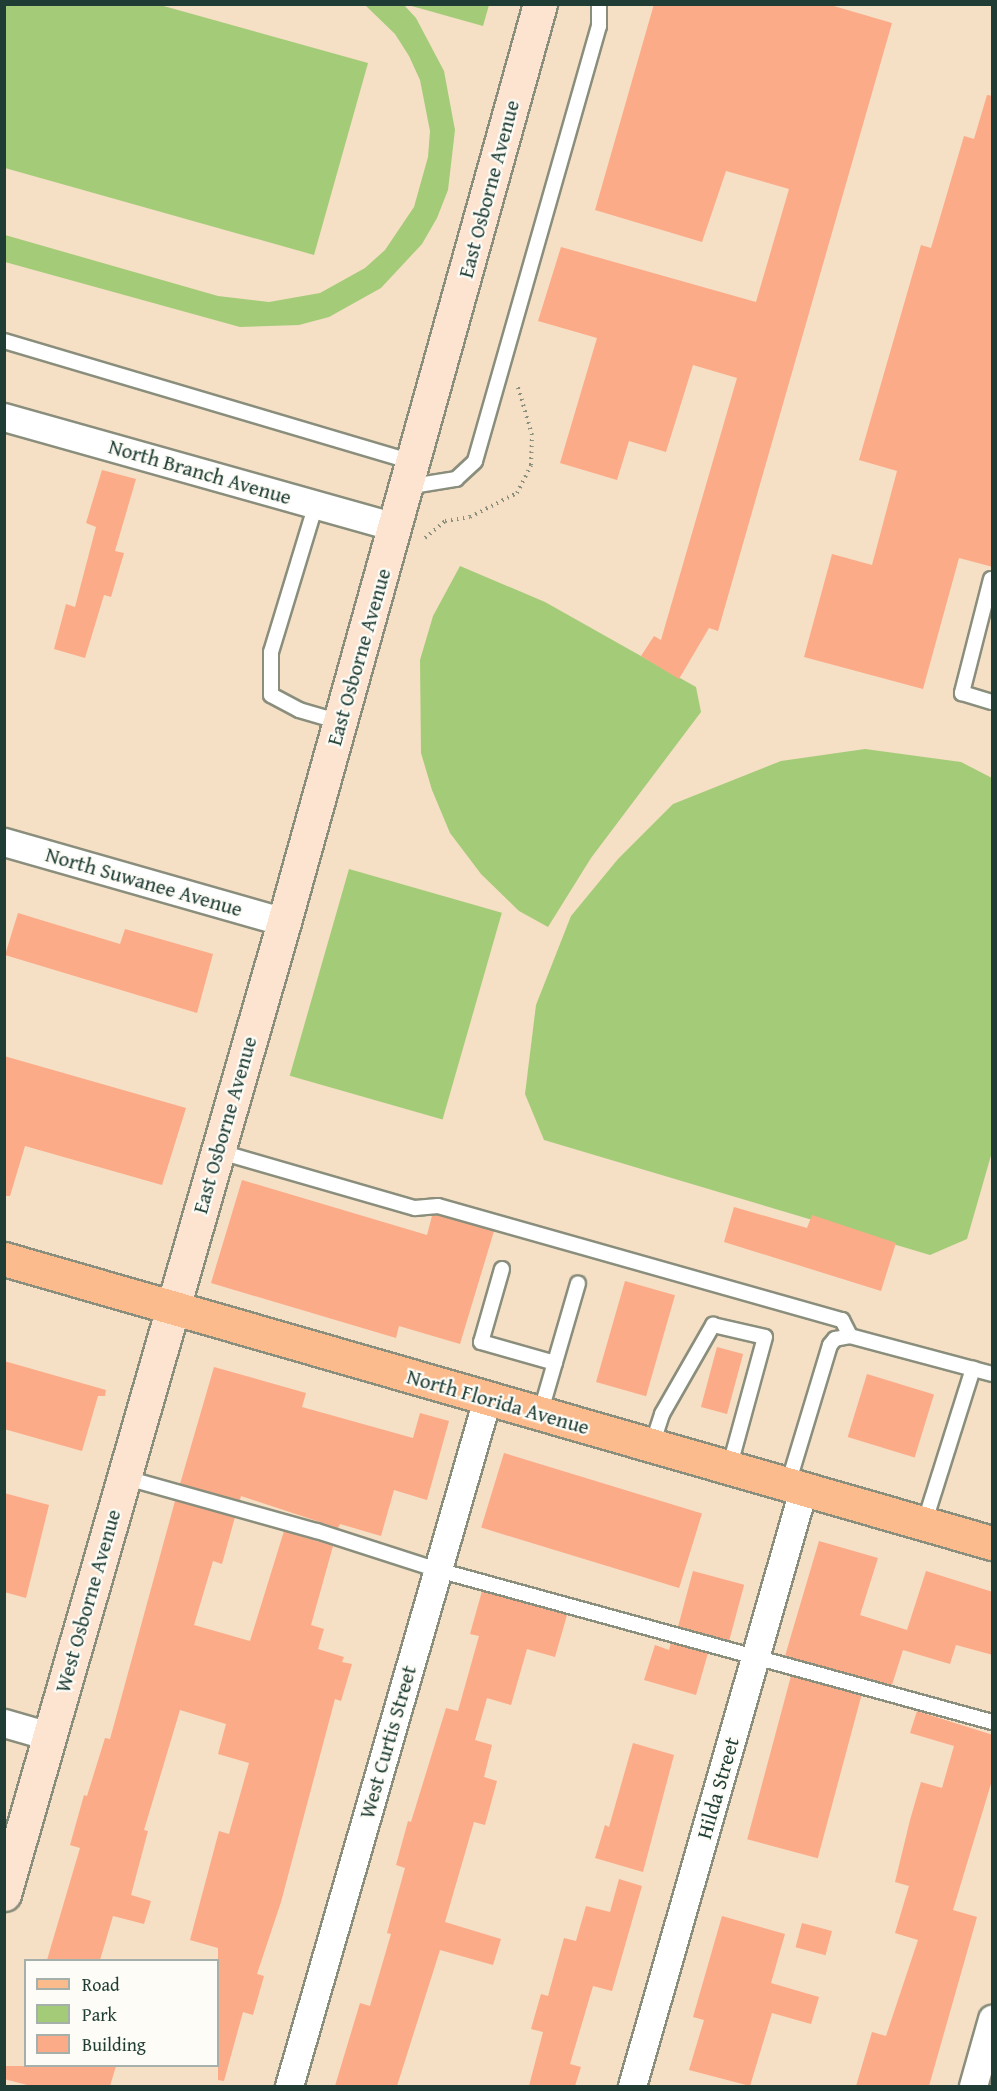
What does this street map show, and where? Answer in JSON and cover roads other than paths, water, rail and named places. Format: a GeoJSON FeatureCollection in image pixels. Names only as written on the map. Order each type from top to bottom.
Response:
{"type":"FeatureCollection","features":[{"type":"Feature","properties":{"kind":"main road","name":"North Florida Avenue"},"geometry":{"type":"LineString","coordinates":[[4,1259],[924,1524],[991,1536]]}},
{"type":"Feature","properties":{"kind":"street","name":"East Osborne Avenue"},"geometry":{"type":"LineString","coordinates":[[172,1308],[284,922],[540,4]]}},
{"type":"Feature","properties":{"kind":"street","name":"North Branch Avenue"},"geometry":{"type":"LineString","coordinates":[[4,417],[395,527]]}},
{"type":"Feature","properties":{"kind":"street","name":"North Suwanee Avenue"},"geometry":{"type":"LineString","coordinates":[[4,842],[284,922]]}},
{"type":"Feature","properties":{"kind":"street","name":"West Osborne Avenue"},"geometry":{"type":"LineString","coordinates":[[4,1894],[172,1308]]}},
{"type":"Feature","properties":{"kind":"street","name":"West Curtis Street"},"geometry":{"type":"LineString","coordinates":[[289,2086],[487,1398]]}},
{"type":"Feature","properties":{"kind":"street","name":"Hilda Street"},"geometry":{"type":"LineString","coordinates":[[632,2086],[756,1657],[796,1488]]}},
{"type":"Feature","properties":{"kind":"street"},"geometry":{"type":"LineString","coordinates":[[4,1723],[50,1736]]}},
{"type":"Feature","properties":{"kind":"street"},"geometry":{"type":"LineString","coordinates":[[973,2086],[993,2019]]}},
{"type":"Feature","properties":{"kind":"lane"},"geometry":{"type":"LineString","coordinates":[[4,341],[410,475],[456,479],[475,461],[599,26],[599,4]]}},
{"type":"Feature","properties":{"kind":"lane"},"geometry":{"type":"LineString","coordinates":[[325,507],[271,652],[271,695],[299,710],[340,722]]}},
{"type":"Feature","properties":{"kind":"lane"},"geometry":{"type":"LineString","coordinates":[[991,579],[962,693],[993,702]]}},
{"type":"Feature","properties":{"kind":"lane"},"geometry":{"type":"LineString","coordinates":[[217,1151],[415,1208],[438,1206],[842,1320],[850,1336]]}},
{"type":"Feature","properties":{"kind":"lane"},"geometry":{"type":"LineString","coordinates":[[502,1269],[482,1342],[555,1363]]}},
{"type":"Feature","properties":{"kind":"lane"},"geometry":{"type":"LineString","coordinates":[[540,1414],[578,1283]]}},
{"type":"Feature","properties":{"kind":"lane"},"geometry":{"type":"LineString","coordinates":[[652,1446],[662,1413],[713,1325],[765,1337],[729,1469]]}},
{"type":"Feature","properties":{"kind":"lane"},"geometry":{"type":"LineString","coordinates":[[796,1488],[830,1345],[850,1336],[993,1374]]}},
{"type":"Feature","properties":{"kind":"lane"},"geometry":{"type":"LineString","coordinates":[[924,1524],[973,1369]]}},
{"type":"Feature","properties":{"kind":"lane"},"geometry":{"type":"LineString","coordinates":[[123,1477],[317,1531],[438,1570],[993,1722]]}}]}
